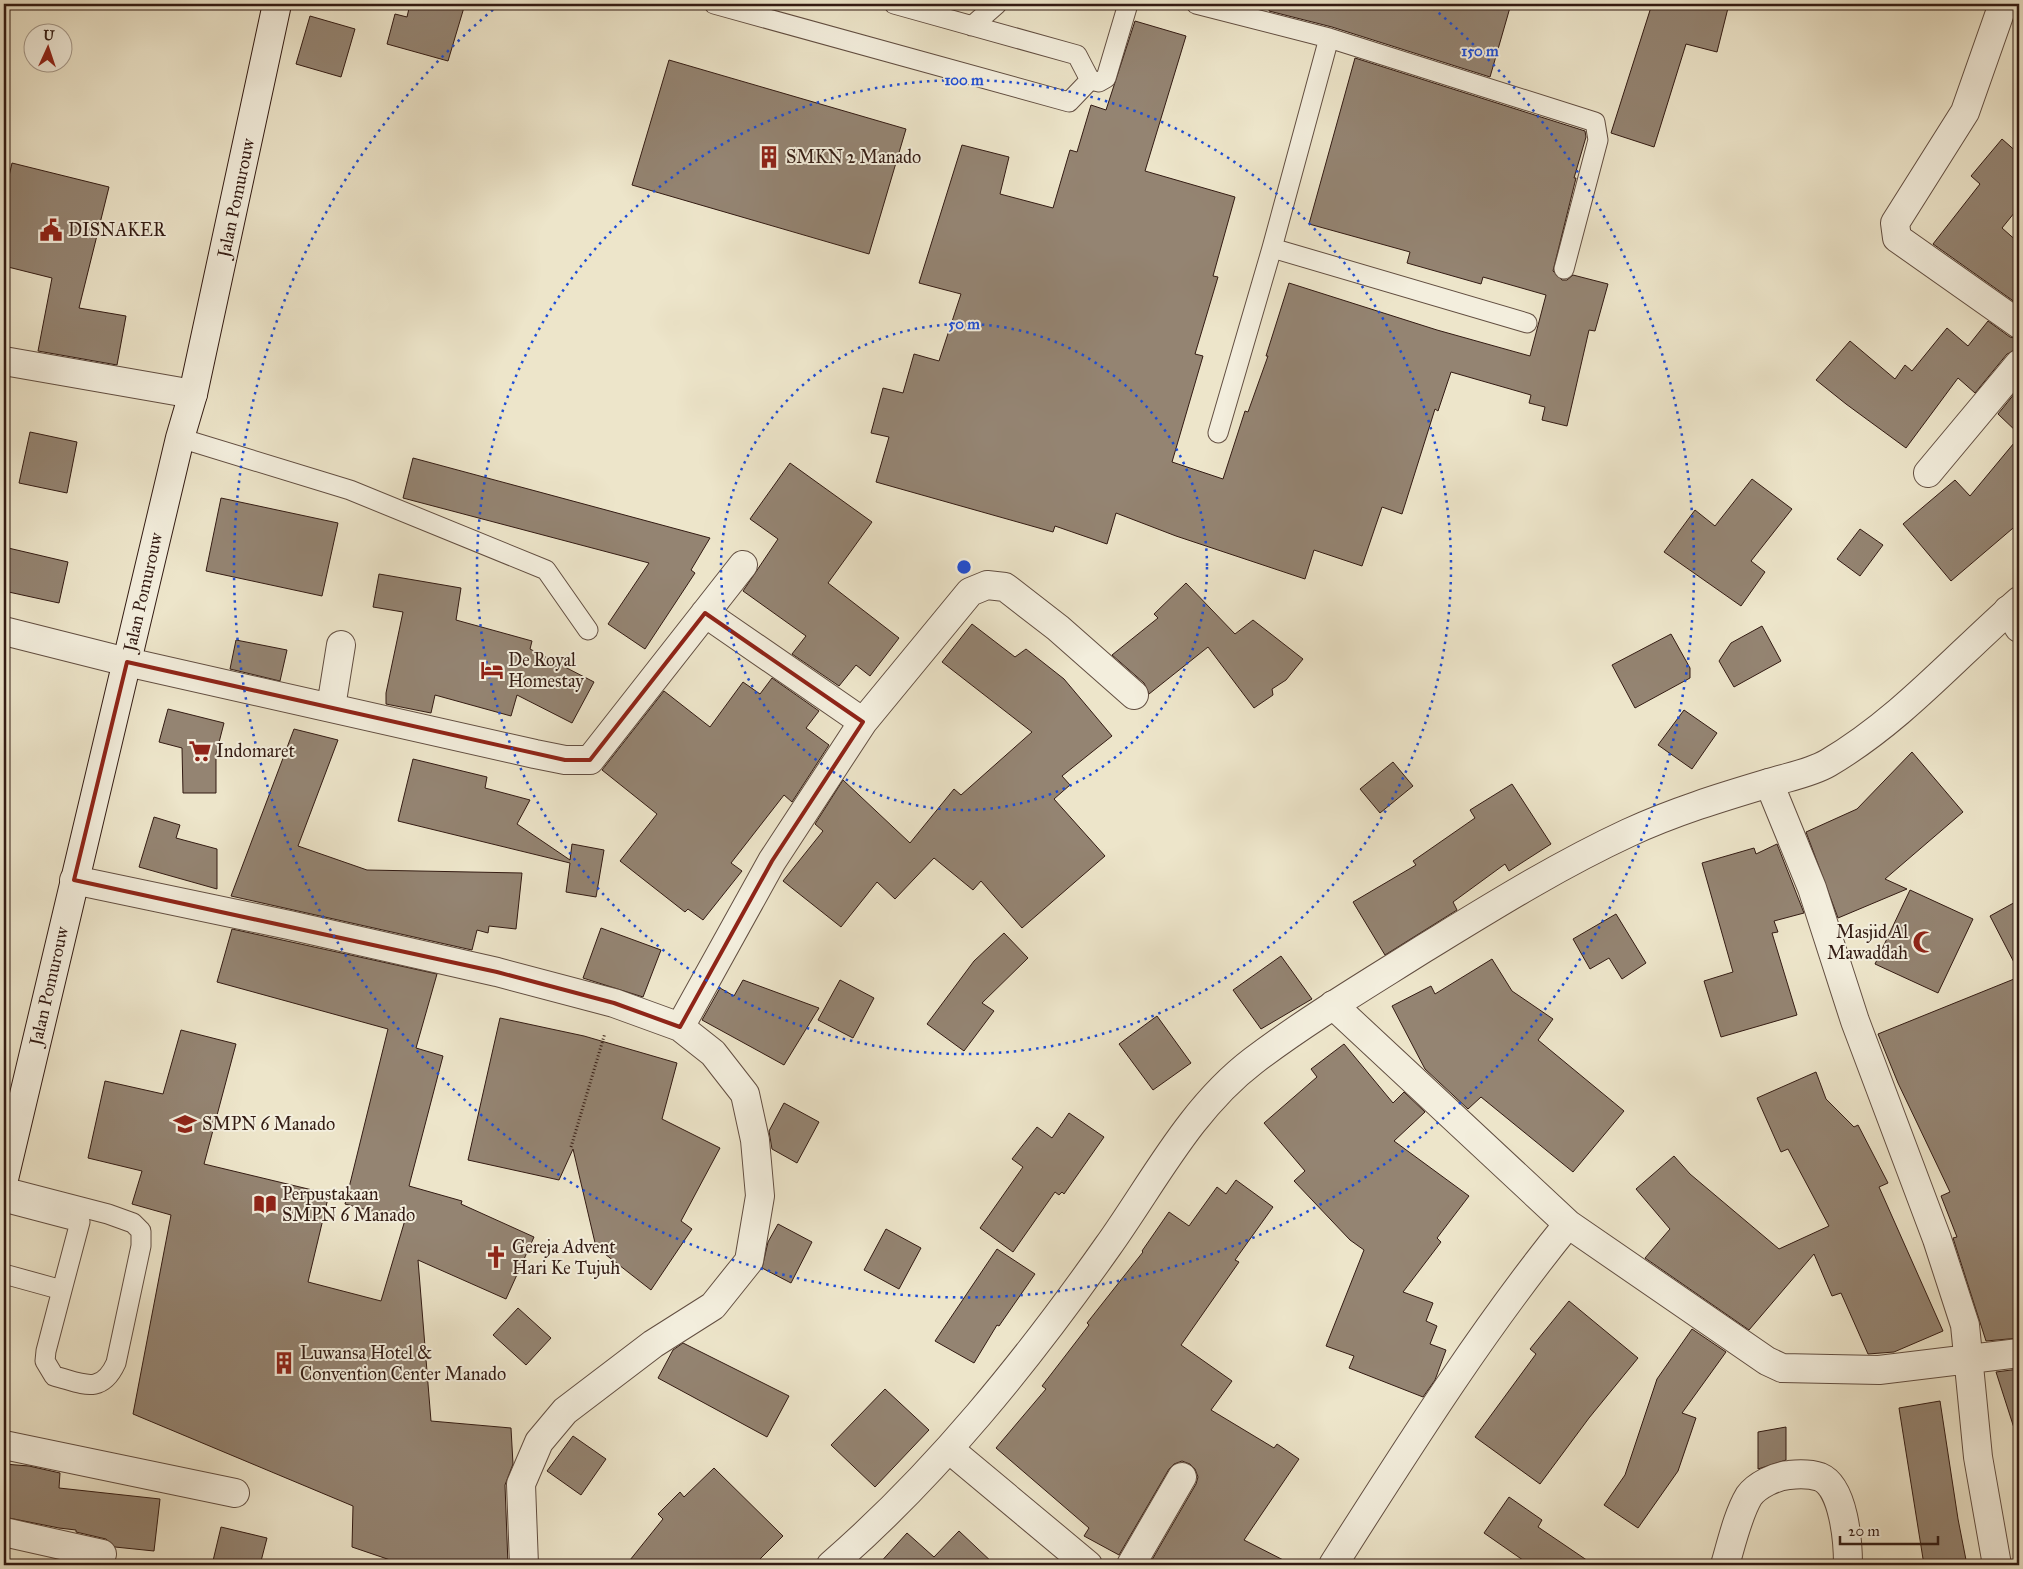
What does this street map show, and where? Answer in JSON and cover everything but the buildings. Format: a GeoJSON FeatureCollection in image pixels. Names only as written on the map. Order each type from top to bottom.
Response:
{"type":"FeatureCollection","features":[{"type":"Feature","properties":{"kind":"street","name":"Jalan Pomurouw"},"geometry":{"type":"LineString","coordinates":[[4,1179],[180,438],[193,394],[277,4]]}},
{"type":"Feature","properties":{"kind":"street"},"geometry":{"type":"LineString","coordinates":[[2003,4],[1965,112],[1895,223],[1896,238],[2019,324]]}},
{"type":"Feature","properties":{"kind":"street"},"geometry":{"type":"LineString","coordinates":[[4,361],[193,394]]}},
{"type":"Feature","properties":{"kind":"street"},"geometry":{"type":"LineString","coordinates":[[1928,473],[2019,364]]}},
{"type":"Feature","properties":{"kind":"street"},"geometry":{"type":"LineString","coordinates":[[4,631],[127,662],[565,760],[590,760],[742,565]]}},
{"type":"Feature","properties":{"kind":"street"},"geometry":{"type":"LineString","coordinates":[[680,1027],[772,861],[863,722],[970,592],[987,585],[1005,587],[1058,628],[1134,695]]}},
{"type":"Feature","properties":{"kind":"street"},"geometry":{"type":"LineString","coordinates":[[705,612],[863,722]]}},
{"type":"Feature","properties":{"kind":"street"},"geometry":{"type":"LineString","coordinates":[[831,1565],[866,1534],[950,1449],[1027,1354],[1108,1246],[1200,1113],[1250,1064],[1334,1005],[1466,923],[1622,836],[1708,802],[1824,766],[1879,729],[2016,613]]}},
{"type":"Feature","properties":{"kind":"street"},"geometry":{"type":"LineString","coordinates":[[331,707],[341,645]]}},
{"type":"Feature","properties":{"kind":"street"},"geometry":{"type":"LineString","coordinates":[[1769,782],[1812,888],[1858,1030],[1937,1239],[1965,1325],[1978,1458],[1997,1565]]}},
{"type":"Feature","properties":{"kind":"street"},"geometry":{"type":"LineString","coordinates":[[74,880],[317,931],[497,972],[614,1003],[680,1027],[713,1053],[745,1094],[755,1140],[760,1196],[750,1261],[713,1306],[653,1344],[565,1411],[539,1442],[521,1484],[524,1565]]}},
{"type":"Feature","properties":{"kind":"street"},"geometry":{"type":"LineString","coordinates":[[1334,1005],[1505,1163],[1557,1215],[1767,1361],[1782,1368],[1879,1370],[2019,1353]]}},
{"type":"Feature","properties":{"kind":"street"},"geometry":{"type":"LineString","coordinates":[[1334,1565],[1389,1477],[1524,1278],[1557,1215]]}},
{"type":"Feature","properties":{"kind":"street"},"geometry":{"type":"LineString","coordinates":[[4,1445],[235,1493]]}},
{"type":"Feature","properties":{"kind":"street"},"geometry":{"type":"LineString","coordinates":[[950,1449],[1088,1565]]}},
{"type":"Feature","properties":{"kind":"street"},"geometry":{"type":"LineString","coordinates":[[1725,1565],[1743,1508],[1750,1495],[1767,1482],[1786,1475],[1800,1474],[1820,1477],[1831,1485],[1838,1499],[1847,1541],[1848,1565]]}},
{"type":"Feature","properties":{"kind":"street"},"geometry":{"type":"LineString","coordinates":[[1131,1565],[1182,1477]]}},
{"type":"Feature","properties":{"kind":"street"},"geometry":{"type":"LineString","coordinates":[[4,1532],[102,1554]]}},
{"type":"Feature","properties":{"kind":"lane"},"geometry":{"type":"LineString","coordinates":[[714,4],[1070,102],[1090,80]]}},
{"type":"Feature","properties":{"kind":"lane"},"geometry":{"type":"LineString","coordinates":[[894,4],[1077,55],[1090,80],[1099,82],[1106,78],[1128,4]]}},
{"type":"Feature","properties":{"kind":"lane"},"geometry":{"type":"LineString","coordinates":[[972,26],[997,4]]}},
{"type":"Feature","properties":{"kind":"lane"},"geometry":{"type":"LineString","coordinates":[[1196,4],[1329,38],[1595,122],[1598,140],[1564,269]]}},
{"type":"Feature","properties":{"kind":"lane"},"geometry":{"type":"LineString","coordinates":[[1218,434],[1272,248],[1329,38]]}},
{"type":"Feature","properties":{"kind":"lane"},"geometry":{"type":"LineString","coordinates":[[1272,248],[1527,322]]}},
{"type":"Feature","properties":{"kind":"lane"},"geometry":{"type":"LineString","coordinates":[[180,438],[350,490],[546,570],[588,630]]}},
{"type":"Feature","properties":{"kind":"lane"},"geometry":{"type":"LineString","coordinates":[[4,1187],[108,1214],[133,1223],[141,1231],[141,1246],[116,1363],[110,1377],[101,1384],[90,1386],[54,1376],[45,1361],[80,1222],[4,1202]]}},
{"type":"Feature","properties":{"kind":"lane"},"geometry":{"type":"LineString","coordinates":[[4,1274],[62,1290]]}},
{"type":"Feature","properties":{"kind":"path"},"geometry":{"type":"LineString","coordinates":[[571,1147],[614,1003]]}},
{"type":"Feature","properties":{"kind":"highlighted area"},"geometry":{"type":"Polygon","coordinates":[[[705,613],[863,722],[772,861],[680,1027],[614,1003],[497,972],[74,880],[127,662],[565,760],[590,760],[705,613]]]}},
{"type":"Feature","properties":{"kind":"place","name":"SMKN 2 Manado"},"geometry":{"type":"Point","coordinates":[769,157]}},
{"type":"Feature","properties":{"kind":"place","name":"DISNAKER"},"geometry":{"type":"Point","coordinates":[51,230]}},
{"type":"Feature","properties":{"kind":"place","name":"De Royal Homestay"},"geometry":{"type":"Point","coordinates":[492,670]}},
{"type":"Feature","properties":{"kind":"place","name":"Indomaret"},"geometry":{"type":"Point","coordinates":[200,751]}},
{"type":"Feature","properties":{"kind":"place","name":"Masjid Al Mawaddah"},"geometry":{"type":"Point","coordinates":[1924,942]}},
{"type":"Feature","properties":{"kind":"place","name":"SMPN 6 Manado"},"geometry":{"type":"Point","coordinates":[185,1124]}},
{"type":"Feature","properties":{"kind":"place","name":"Perpustakaan SMPN 6 Manado"},"geometry":{"type":"Point","coordinates":[265,1204]}},
{"type":"Feature","properties":{"kind":"place","name":"Gereja Advent Hari Ke Tujuh"},"geometry":{"type":"Point","coordinates":[496,1257]}},
{"type":"Feature","properties":{"kind":"place","name":"Luwansa Hotel & Convention Center Manado"},"geometry":{"type":"Point","coordinates":[284,1363]}}]}
